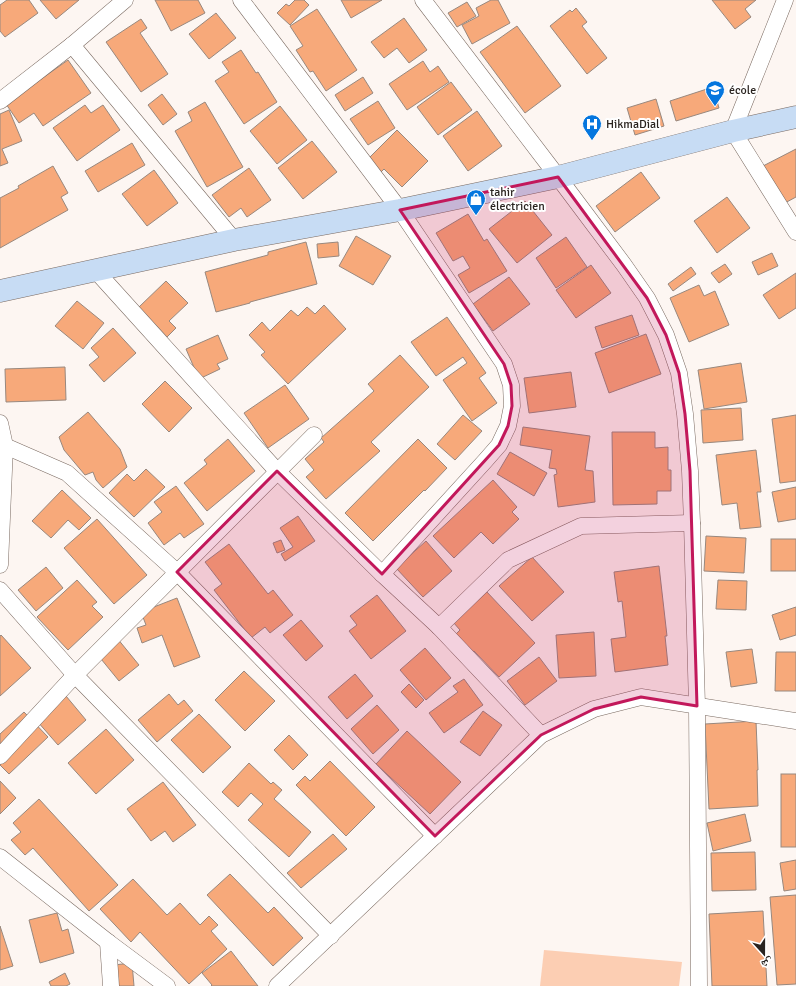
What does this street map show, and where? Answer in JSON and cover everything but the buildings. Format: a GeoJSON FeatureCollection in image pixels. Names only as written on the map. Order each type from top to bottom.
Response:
{"type":"FeatureCollection","features":[{"type":"Feature","properties":{"kind":"street"},"geometry":{"type":"LineString","coordinates":[[0,101],[72,45],[124,0]]}},
{"type":"Feature","properties":{"kind":"street"},"geometry":{"type":"LineString","coordinates":[[242,0],[400,210],[504,364],[511,384],[512,406],[508,426],[499,445],[382,574]]}},
{"type":"Feature","properties":{"kind":"street"},"geometry":{"type":"LineString","coordinates":[[423,0],[558,177],[647,298],[666,335],[678,373],[685,414],[690,471],[692,523],[697,706],[698,986]]}},
{"type":"Feature","properties":{"kind":"street"},"geometry":{"type":"LineString","coordinates":[[733,131],[785,0]]}},
{"type":"Feature","properties":{"kind":"street"},"geometry":{"type":"LineString","coordinates":[[72,45],[234,240]]}},
{"type":"Feature","properties":{"kind":"street"},"geometry":{"type":"LineString","coordinates":[[0,291],[234,240],[400,210],[558,177],[733,131],[796,117]]}},
{"type":"Feature","properties":{"kind":"street"},"geometry":{"type":"LineString","coordinates":[[733,131],[796,232]]}},
{"type":"Feature","properties":{"kind":"street"},"geometry":{"type":"LineString","coordinates":[[96,271],[278,471],[382,574],[439,627],[541,735]]}},
{"type":"Feature","properties":{"kind":"street"},"geometry":{"type":"LineString","coordinates":[[0,423],[5,446],[0,565]]}},
{"type":"Feature","properties":{"kind":"street"},"geometry":{"type":"LineString","coordinates":[[0,756],[75,675],[314,435]]}},
{"type":"Feature","properties":{"kind":"street"},"geometry":{"type":"LineString","coordinates":[[5,446],[66,473],[177,572],[435,836]]}},
{"type":"Feature","properties":{"kind":"street"},"geometry":{"type":"LineString","coordinates":[[439,627],[508,560],[581,526],[692,523]]}},
{"type":"Feature","properties":{"kind":"street"},"geometry":{"type":"LineString","coordinates":[[0,590],[75,675],[331,936]]}},
{"type":"Feature","properties":{"kind":"street"},"geometry":{"type":"LineString","coordinates":[[277,986],[541,735],[594,709],[641,697],[796,721]]}},
{"type":"Feature","properties":{"kind":"street"},"geometry":{"type":"LineString","coordinates":[[0,857],[108,942],[168,986]]}},
{"type":"Feature","properties":{"kind":"street"},"geometry":{"type":"LineString","coordinates":[[108,942],[111,986]]}},
{"type":"Feature","properties":{"kind":"highlighted area"},"geometry":{"type":"Polygon","coordinates":[[[558,177],[647,298],[666,335],[679,373],[685,414],[690,471],[697,706],[641,697],[594,709],[541,735],[435,836],[177,572],[277,471],[382,574],[499,445],[508,426],[512,406],[511,385],[504,364],[400,210],[558,177]]]}},
{"type":"Feature","properties":{"kind":"shaded area"},"geometry":{"type":"Polygon","coordinates":[[[544,950],[682,962],[679,986],[540,986],[544,950]]]}},
{"type":"Feature","properties":{"kind":"place","name":"école"},"geometry":{"type":"Point","coordinates":[715,107]}},
{"type":"Feature","properties":{"kind":"place","name":"HikmaDial"},"geometry":{"type":"Point","coordinates":[592,141]}},
{"type":"Feature","properties":{"kind":"place","name":"tahir électricien"},"geometry":{"type":"Point","coordinates":[476,216]}}]}
